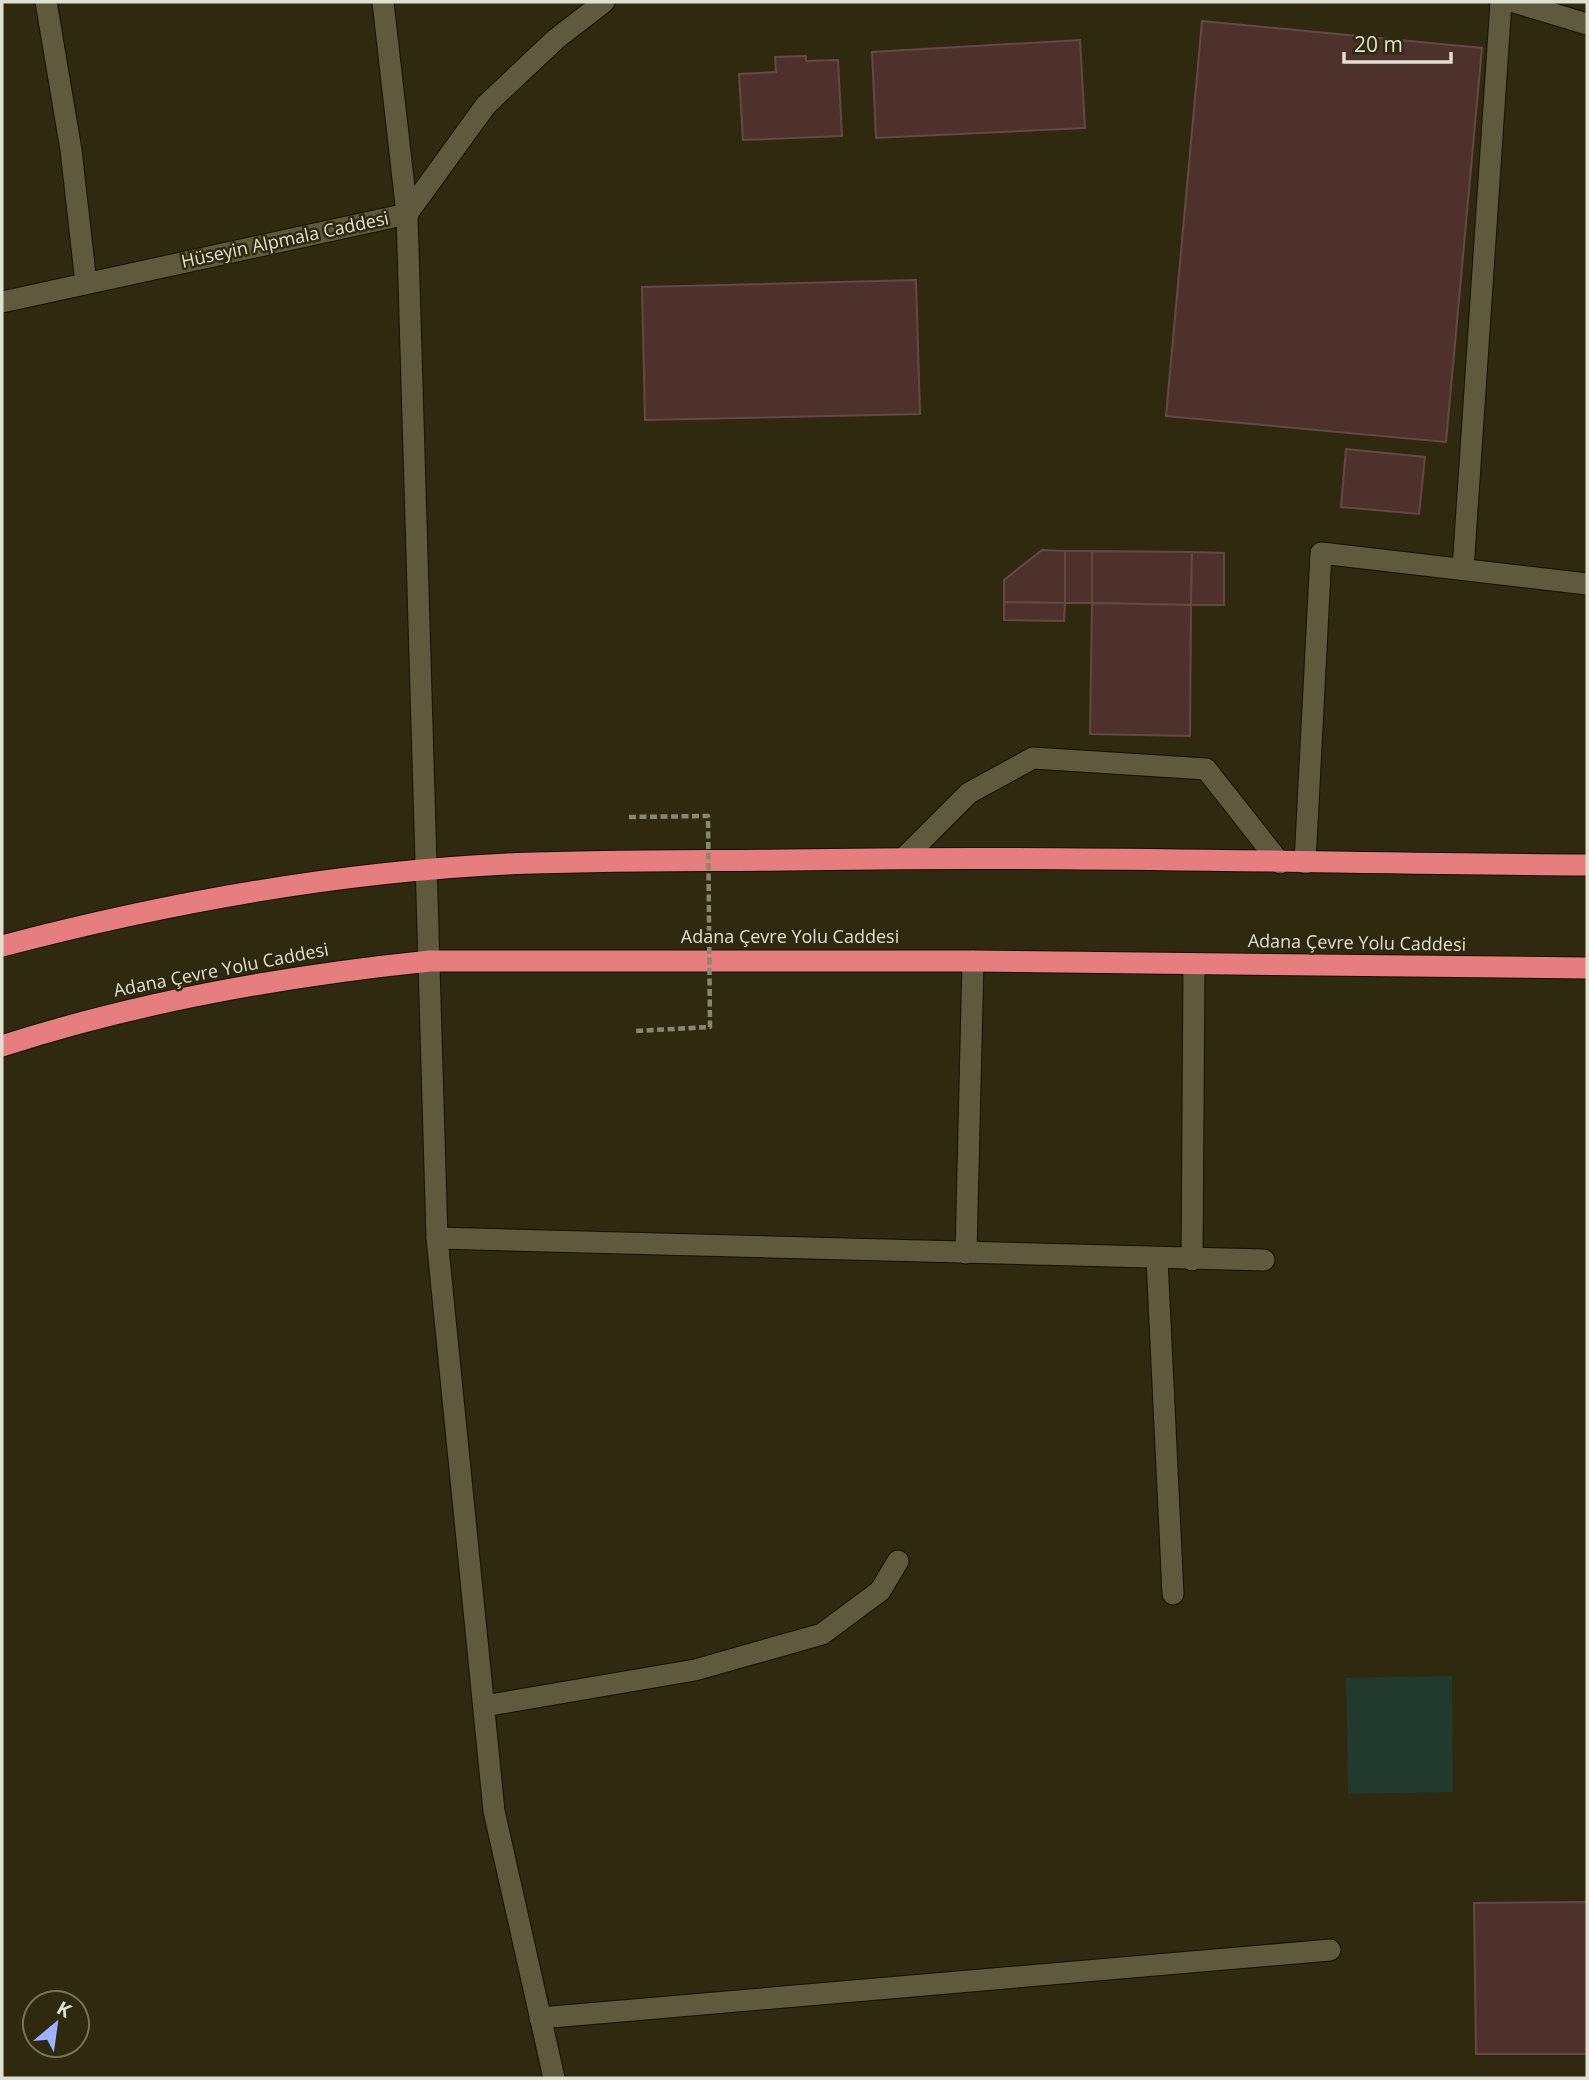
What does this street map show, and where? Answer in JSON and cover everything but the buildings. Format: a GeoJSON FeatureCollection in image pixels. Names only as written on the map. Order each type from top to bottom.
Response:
{"type":"FeatureCollection","features":[{"type":"Feature","properties":{"kind":"highway"},"geometry":{"type":"LineString","coordinates":[[2,946],[159,910],[259,892],[428,870],[508,864],[904,858],[1587,864]]}},
{"type":"Feature","properties":{"kind":"highway","name":"Adana Çevre Yolu Caddesi"},"geometry":{"type":"LineString","coordinates":[[2,1046],[82,1020],[174,1000],[342,970],[430,961],[973,961],[1587,968]]}},
{"type":"Feature","properties":{"kind":"street"},"geometry":{"type":"LineString","coordinates":[[46,2],[71,150],[86,283]]}},
{"type":"Feature","properties":{"kind":"street"},"geometry":{"type":"LineString","coordinates":[[383,2],[407,214],[437,1238],[494,1811],[554,2078]]}},
{"type":"Feature","properties":{"kind":"street","name":"Hüseyin Alpmala Caddesi"},"geometry":{"type":"LineString","coordinates":[[2,302],[407,214],[486,105],[556,39],[604,2]]}},
{"type":"Feature","properties":{"kind":"street"},"geometry":{"type":"LineString","coordinates":[[1463,569],[1501,2]]}},
{"type":"Feature","properties":{"kind":"street"},"geometry":{"type":"LineString","coordinates":[[1514,2],[1587,24]]}},
{"type":"Feature","properties":{"kind":"street"},"geometry":{"type":"LineString","coordinates":[[1305,863],[1321,553],[1587,584]]}},
{"type":"Feature","properties":{"kind":"street"},"geometry":{"type":"LineString","coordinates":[[904,858],[969,793],[1033,758],[1150,763],[1206,769],[1280,863]]}},
{"type":"Feature","properties":{"kind":"street"},"geometry":{"type":"LineString","coordinates":[[966,1253],[973,961]]}},
{"type":"Feature","properties":{"kind":"street"},"geometry":{"type":"LineString","coordinates":[[1192,1260],[1194,964]]}},
{"type":"Feature","properties":{"kind":"street"},"geometry":{"type":"LineString","coordinates":[[437,1238],[1264,1260]]}},
{"type":"Feature","properties":{"kind":"street"},"geometry":{"type":"LineString","coordinates":[[1157,1259],[1173,1594]]}},
{"type":"Feature","properties":{"kind":"street"},"geometry":{"type":"LineString","coordinates":[[484,1706],[695,1670],[822,1634],[880,1591],[898,1560]]}},
{"type":"Feature","properties":{"kind":"street"},"geometry":{"type":"LineString","coordinates":[[540,2018],[1330,1950]]}},
{"type":"Feature","properties":{"kind":"path"},"geometry":{"type":"LineString","coordinates":[[629,817],[708,816],[709,1027],[636,1031]]}},
{"type":"Feature","properties":{"kind":"green space"},"geometry":{"type":"Polygon","coordinates":[[[1452,1676],[1453,1792],[1348,1794],[1346,1678],[1452,1676]]]}}]}
